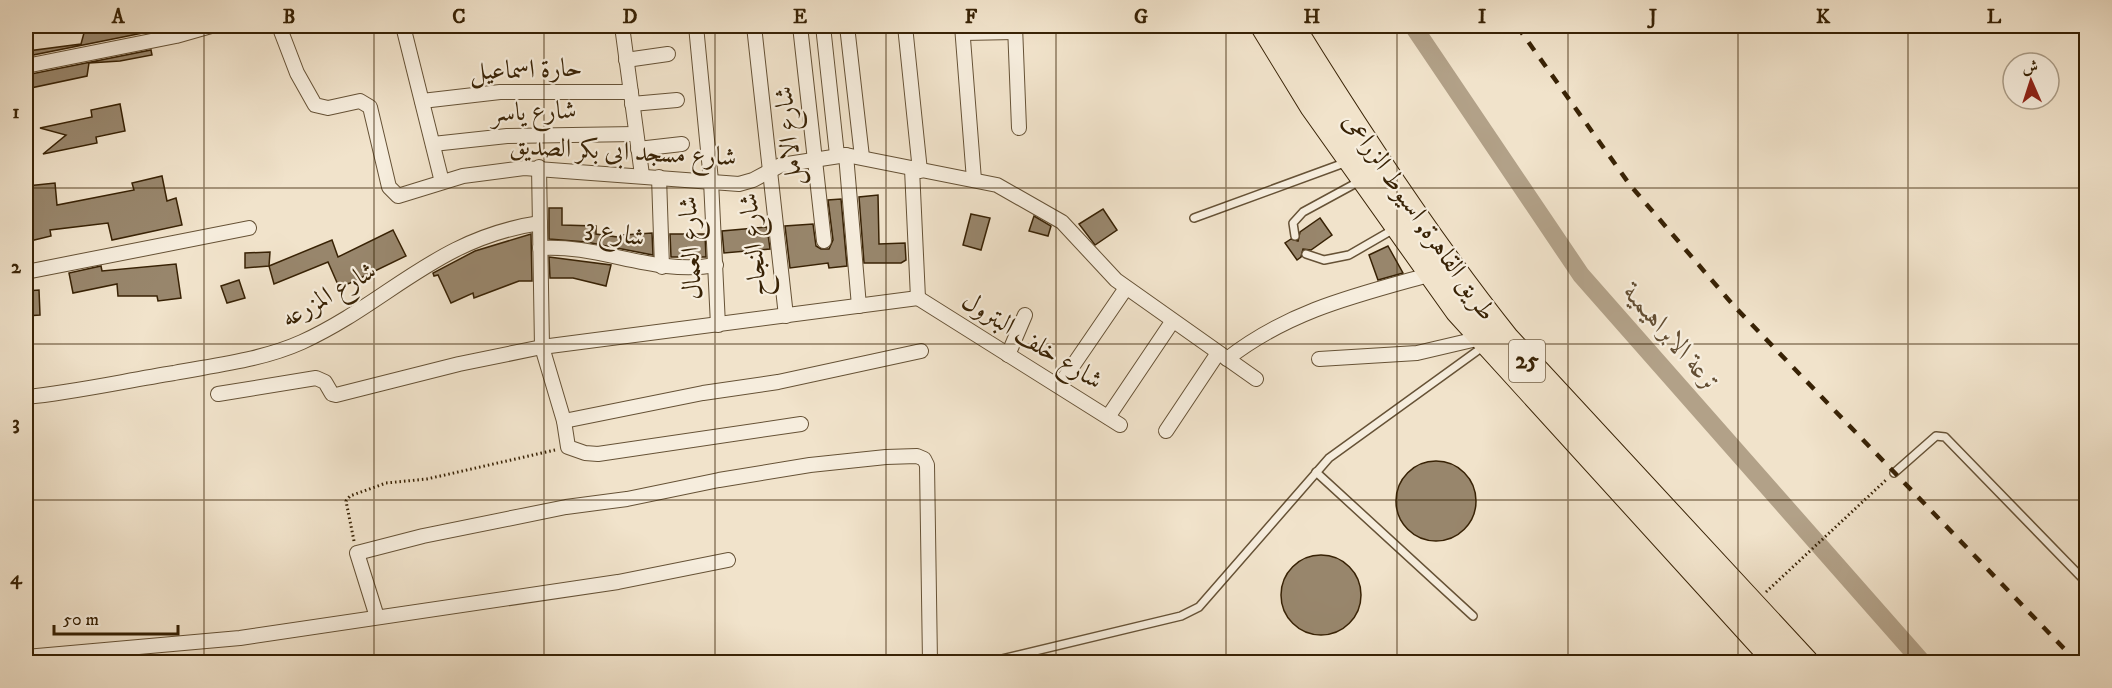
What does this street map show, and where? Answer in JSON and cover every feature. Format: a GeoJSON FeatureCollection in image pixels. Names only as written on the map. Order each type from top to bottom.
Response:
{"type":"FeatureCollection","features":[{"type":"Feature","properties":{"kind":"highway","name":"طريق القاهرة, اسيوط الزراعى"},"geometry":{"type":"LineString","coordinates":[[1264,26],[1314,106],[1358,169],[1408,221],[1506,339],[1805,663]]}},
{"type":"Feature","properties":{"kind":"highway","name":"طريق القاهرة, اسيوط الزراعى"},"geometry":{"type":"LineString","coordinates":[[1291,26],[1334,94],[1408,221],[1432,274],[1484,341],[1778,663]]}},
{"type":"Feature","properties":{"kind":"street"},"geometry":{"type":"LineString","coordinates":[[26,66],[176,36],[211,26]]}},
{"type":"Feature","properties":{"kind":"street","name":"شارع مسجد ابى بكر الصديق"},"geometry":{"type":"LineString","coordinates":[[279,26],[297,73],[315,105],[328,108],[360,101],[370,107],[389,187],[395,195],[402,196],[442,182],[483,172],[538,168],[731,184],[746,183],[781,165],[842,155],[974,180],[1008,189],[1050,212],[1073,231],[1102,268],[1126,288],[1256,379]]}},
{"type":"Feature","properties":{"kind":"street"},"geometry":{"type":"LineString","coordinates":[[403,26],[442,182]]}},
{"type":"Feature","properties":{"kind":"street"},"geometry":{"type":"LineString","coordinates":[[622,26],[642,175]]}},
{"type":"Feature","properties":{"kind":"street","name":"شارع العمال"},"geometry":{"type":"LineString","coordinates":[[696,26],[711,181],[718,325]]}},
{"type":"Feature","properties":{"kind":"street","name":"شارع النجاح"},"geometry":{"type":"LineString","coordinates":[[754,26],[786,316]]}},
{"type":"Feature","properties":{"kind":"street","name":"شارع الامل"},"geometry":{"type":"LineString","coordinates":[[800,26],[824,241]]}},
{"type":"Feature","properties":{"kind":"street"},"geometry":{"type":"LineString","coordinates":[[823,26],[842,155],[859,306]]}},
{"type":"Feature","properties":{"kind":"street"},"geometry":{"type":"LineString","coordinates":[[847,26],[862,157]]}},
{"type":"Feature","properties":{"kind":"street"},"geometry":{"type":"LineString","coordinates":[[218,394],[316,378],[325,382],[332,394],[342,395],[459,363],[542,348],[918,298],[916,170],[905,26]]}},
{"type":"Feature","properties":{"kind":"street"},"geometry":{"type":"LineString","coordinates":[[974,180],[962,29],[1015,29],[1019,128]]}},
{"type":"Feature","properties":{"kind":"street"},"geometry":{"type":"LineString","coordinates":[[626,60],[668,54]]}},
{"type":"Feature","properties":{"kind":"street","name":"حارة اسماعيل"},"geometry":{"type":"LineString","coordinates":[[422,101],[500,92],[677,100]]}},
{"type":"Feature","properties":{"kind":"street","name":"شارع ياسر"},"geometry":{"type":"LineString","coordinates":[[433,144],[507,136],[636,134]]}},
{"type":"Feature","properties":{"kind":"street"},"geometry":{"type":"LineString","coordinates":[[638,149],[682,144]]}},
{"type":"Feature","properties":{"kind":"street"},"geometry":{"type":"LineString","coordinates":[[538,168],[542,348],[564,421],[568,447],[585,453],[598,454],[801,424]]}},
{"type":"Feature","properties":{"kind":"street"},"geometry":{"type":"LineString","coordinates":[[659,177],[662,267]]}},
{"type":"Feature","properties":{"kind":"street","name":"شارع المزرعه"},"geometry":{"type":"LineString","coordinates":[[26,397],[217,365],[282,350],[331,326],[449,251],[497,232],[540,223]]}},
{"type":"Feature","properties":{"kind":"street"},"geometry":{"type":"LineString","coordinates":[[26,272],[249,228]]}},
{"type":"Feature","properties":{"kind":"street","name":"شارع 3"},"geometry":{"type":"LineString","coordinates":[[540,248],[578,249],[662,267],[689,268],[716,265]]}},
{"type":"Feature","properties":{"kind":"street"},"geometry":{"type":"LineString","coordinates":[[1166,431],[1222,356],[1305,312],[1432,274]]}},
{"type":"Feature","properties":{"kind":"street"},"geometry":{"type":"LineString","coordinates":[[1059,386],[1126,288]]}},
{"type":"Feature","properties":{"kind":"street","name":"شارع خلف البترول"},"geometry":{"type":"LineString","coordinates":[[918,298],[1120,425]]}},
{"type":"Feature","properties":{"kind":"street"},"geometry":{"type":"LineString","coordinates":[[1008,355],[1025,315]]}},
{"type":"Feature","properties":{"kind":"street"},"geometry":{"type":"LineString","coordinates":[[1108,417],[1172,322]]}},
{"type":"Feature","properties":{"kind":"street"},"geometry":{"type":"LineString","coordinates":[[1319,359],[1417,353],[1484,341]]}},
{"type":"Feature","properties":{"kind":"street"},"geometry":{"type":"LineString","coordinates":[[564,421],[703,393],[778,382],[921,351]]}},
{"type":"Feature","properties":{"kind":"street"},"geometry":{"type":"LineString","coordinates":[[377,617],[357,553],[423,536],[555,509],[627,499],[719,480],[810,465],[917,456],[924,459],[927,465],[930,663]]}},
{"type":"Feature","properties":{"kind":"street"},"geometry":{"type":"LineString","coordinates":[[26,657],[240,638],[618,582],[728,560]]}},
{"type":"Feature","properties":{"kind":"lane"},"geometry":{"type":"LineString","coordinates":[[1194,218],[1358,169]]}},
{"type":"Feature","properties":{"kind":"lane"},"geometry":{"type":"LineString","coordinates":[[1295,236],[1293,223],[1303,212],[1358,169]]}},
{"type":"Feature","properties":{"kind":"lane"},"geometry":{"type":"LineString","coordinates":[[1306,254],[1324,260],[1349,255],[1408,221]]}},
{"type":"Feature","properties":{"kind":"lane"},"geometry":{"type":"LineString","coordinates":[[989,663],[1181,616],[1199,607],[1329,458],[1484,341]]}},
{"type":"Feature","properties":{"kind":"lane"},"geometry":{"type":"LineString","coordinates":[[1894,473],[1936,436],[1945,437],[2086,582]]}},
{"type":"Feature","properties":{"kind":"lane"},"geometry":{"type":"LineString","coordinates":[[1316,472],[1473,616]]}},
{"type":"Feature","properties":{"kind":"path"},"geometry":{"type":"LineString","coordinates":[[357,553],[348,518],[346,501],[350,496],[386,483],[427,479],[568,447]]}},
{"type":"Feature","properties":{"kind":"path"},"geometry":{"type":"LineString","coordinates":[[1764,594],[1894,473]]}},
{"type":"Feature","properties":{"kind":"building"},"geometry":{"type":"Polygon","coordinates":[[[111,26],[146,26],[148,32],[28,56],[28,51],[81,44],[84,33],[115,30],[111,26]]]}},
{"type":"Feature","properties":{"kind":"building"},"geometry":{"type":"Polygon","coordinates":[[[151,50],[152,55],[120,61],[89,63],[87,76],[26,89],[26,75],[151,50]]]}},
{"type":"Feature","properties":{"kind":"building"},"geometry":{"type":"Polygon","coordinates":[[[120,104],[125,131],[96,137],[97,143],[43,154],[66,135],[40,128],[92,117],[91,110],[120,104]]]}},
{"type":"Feature","properties":{"kind":"building"},"geometry":{"type":"Polygon","coordinates":[[[162,176],[167,201],[176,198],[182,225],[112,240],[108,223],[50,230],[51,236],[26,242],[26,214],[29,213],[27,186],[55,183],[57,205],[134,190],[132,183],[162,176]]]}},
{"type":"Feature","properties":{"kind":"building"},"geometry":{"type":"Polygon","coordinates":[[[878,195],[879,244],[905,243],[906,260],[901,263],[864,263],[859,197],[878,195]]]}},
{"type":"Feature","properties":{"kind":"building"},"geometry":{"type":"Polygon","coordinates":[[[841,199],[847,266],[829,268],[828,263],[790,268],[785,226],[813,224],[816,246],[829,249],[833,240],[828,200],[841,199]]]}},
{"type":"Feature","properties":{"kind":"building"},"geometry":{"type":"Polygon","coordinates":[[[549,208],[562,208],[562,225],[596,226],[596,234],[625,238],[624,235],[652,233],[653,255],[586,242],[549,239],[549,208]]]}},
{"type":"Feature","properties":{"kind":"building"},"geometry":{"type":"Polygon","coordinates":[[[1103,209],[1117,230],[1095,245],[1079,224],[1103,209]]]}},
{"type":"Feature","properties":{"kind":"building"},"geometry":{"type":"Polygon","coordinates":[[[971,214],[990,218],[981,250],[963,245],[971,214]]]}},
{"type":"Feature","properties":{"kind":"building"},"geometry":{"type":"Polygon","coordinates":[[[1034,216],[1051,226],[1048,236],[1029,231],[1034,216]]]}},
{"type":"Feature","properties":{"kind":"building"},"geometry":{"type":"Polygon","coordinates":[[[1320,218],[1332,235],[1311,250],[1303,249],[1301,257],[1297,260],[1285,243],[1291,239],[1298,241],[1300,232],[1320,218]]]}},
{"type":"Feature","properties":{"kind":"building"},"geometry":{"type":"Polygon","coordinates":[[[767,227],[770,249],[724,253],[722,231],[767,227]]]}},
{"type":"Feature","properties":{"kind":"building"},"geometry":{"type":"Polygon","coordinates":[[[393,230],[406,256],[350,283],[339,287],[328,262],[274,284],[269,266],[332,240],[338,257],[393,230]]]}},
{"type":"Feature","properties":{"kind":"building"},"geometry":{"type":"Polygon","coordinates":[[[531,234],[532,281],[519,281],[474,298],[473,293],[451,303],[438,275],[434,276],[433,273],[475,251],[531,234]]]}},
{"type":"Feature","properties":{"kind":"building"},"geometry":{"type":"Polygon","coordinates":[[[670,234],[705,234],[706,257],[671,257],[670,234]]]}},
{"type":"Feature","properties":{"kind":"building"},"geometry":{"type":"Polygon","coordinates":[[[1388,246],[1403,273],[1378,280],[1369,255],[1388,246]]]}},
{"type":"Feature","properties":{"kind":"building"},"geometry":{"type":"Polygon","coordinates":[[[270,252],[269,266],[245,268],[245,253],[270,252]]]}},
{"type":"Feature","properties":{"kind":"building"},"geometry":{"type":"Polygon","coordinates":[[[549,257],[611,265],[606,286],[573,278],[550,278],[549,257]]]}},
{"type":"Feature","properties":{"kind":"building"},"geometry":{"type":"Polygon","coordinates":[[[176,264],[181,298],[158,301],[157,296],[118,296],[117,284],[73,293],[69,273],[101,266],[102,271],[176,264]]]}},
{"type":"Feature","properties":{"kind":"building"},"geometry":{"type":"Polygon","coordinates":[[[239,280],[245,298],[227,303],[221,286],[239,280]]]}},
{"type":"Feature","properties":{"kind":"building"},"geometry":{"type":"Polygon","coordinates":[[[39,290],[40,315],[26,316],[26,291],[39,290]]]}},
{"type":"Feature","properties":{"kind":"building"},"geometry":{"type":"Polygon","coordinates":[[[1436,461],[1451,464],[1464,473],[1473,486],[1476,501],[1473,516],[1464,529],[1451,538],[1436,541],[1421,538],[1408,529],[1399,516],[1396,501],[1399,486],[1408,473],[1421,464],[1436,461]]]}},
{"type":"Feature","properties":{"kind":"building"},"geometry":{"type":"Polygon","coordinates":[[[1321,555],[1336,558],[1349,567],[1358,580],[1361,595],[1358,610],[1349,623],[1336,632],[1321,635],[1306,632],[1293,623],[1284,610],[1281,595],[1284,580],[1293,567],[1306,558],[1321,555]]]}},
{"type":"Feature","properties":{"kind":"waterway","name":"ترعة الابراهيمية"},"geometry":{"type":"LineString","coordinates":[[1413,26],[1581,275],[1922,662]]}},
{"type":"Feature","properties":{"kind":"railway"},"geometry":{"type":"LineString","coordinates":[[1517,26],[1630,185],[1734,306],[2077,662]]}}]}
